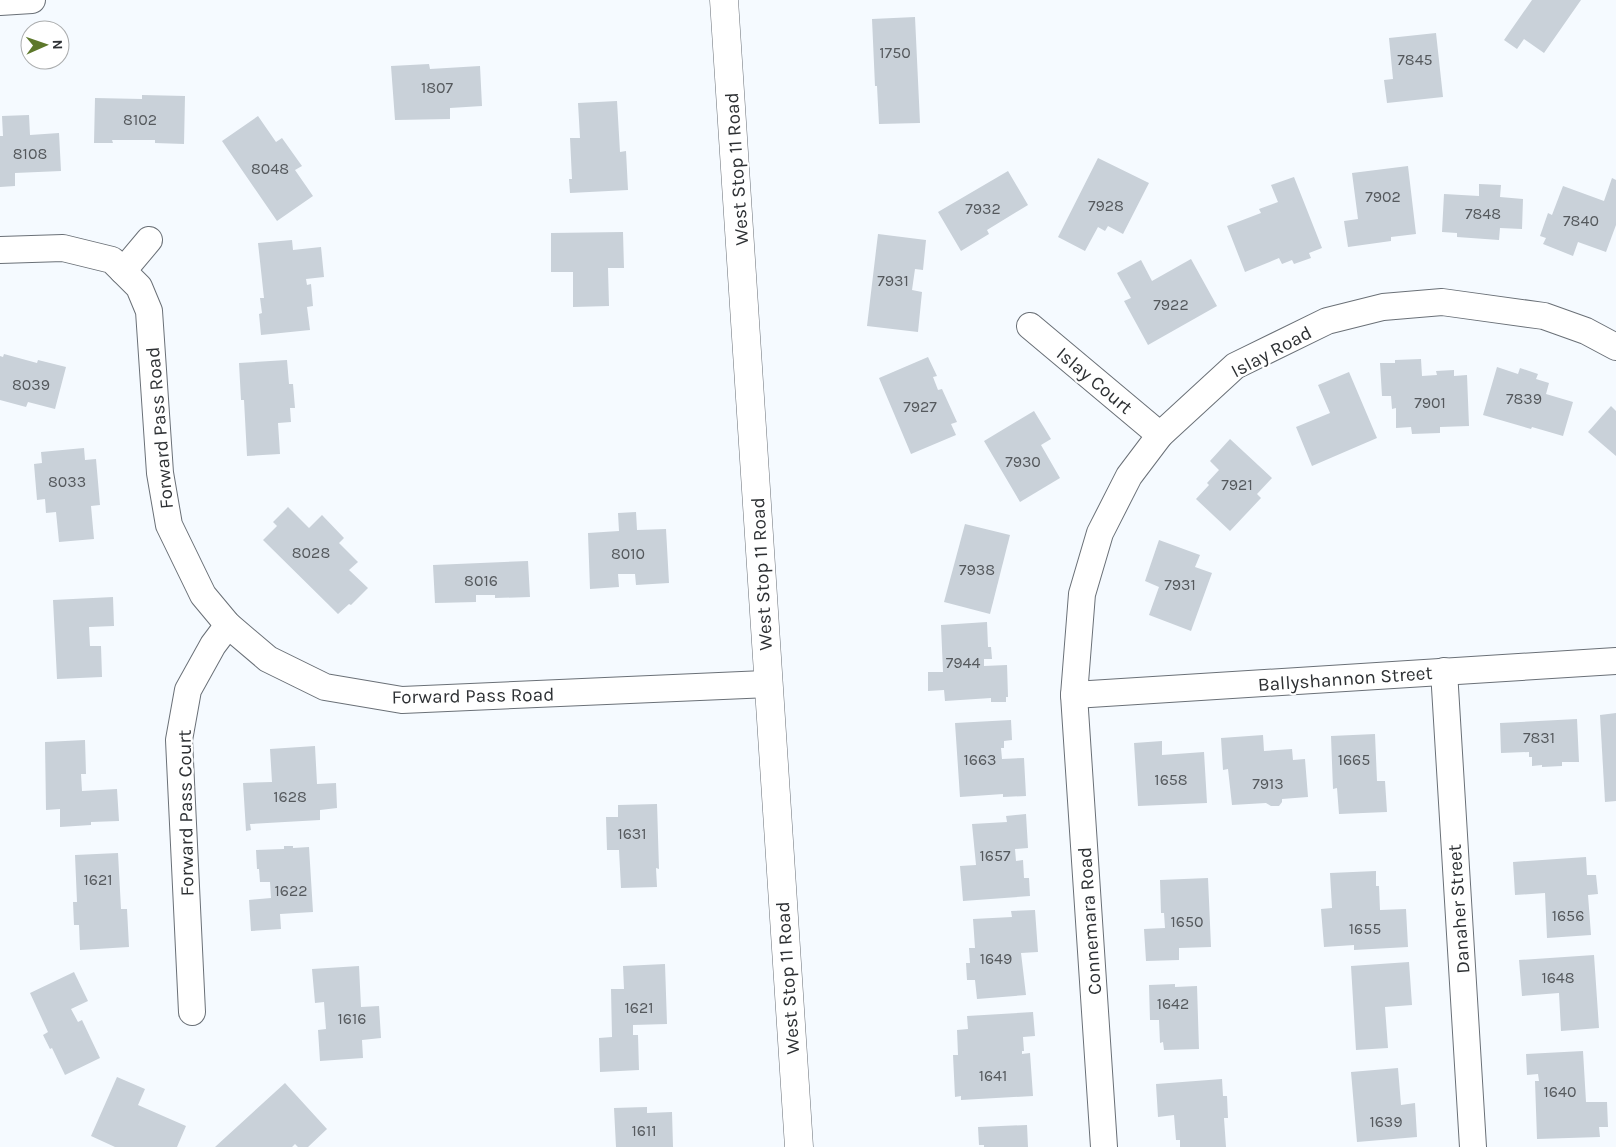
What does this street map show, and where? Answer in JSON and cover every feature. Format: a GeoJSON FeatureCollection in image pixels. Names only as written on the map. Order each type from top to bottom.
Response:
{"type":"FeatureCollection","features":[{"type":"Feature","properties":{"kind":"main road","name":"West Stop 11 Road"},"geometry":{"type":"LineString","coordinates":[[724,0],[747,340],[767,684],[799,1147]]}},
{"type":"Feature","properties":{"kind":"street"},"geometry":{"type":"LineString","coordinates":[[0,2],[32,0]]}},
{"type":"Feature","properties":{"kind":"street"},"geometry":{"type":"LineString","coordinates":[[123,271],[149,240]]}},
{"type":"Feature","properties":{"kind":"street","name":"Forward Pass Road"},"geometry":{"type":"LineString","coordinates":[[0,250],[63,248],[112,260],[139,287],[149,311],[160,473],[169,525],[203,595],[228,625],[268,659],[325,687],[402,700],[767,684]]}},
{"type":"Feature","properties":{"kind":"street","name":"Islay Road"},"geometry":{"type":"LineString","coordinates":[[1074,696],[1082,594],[1100,533],[1129,476],[1160,435],[1236,366],[1327,321],[1384,307],[1442,302],[1544,316],[1586,330],[1616,347]]}},
{"type":"Feature","properties":{"kind":"street","name":"Islay Court"},"geometry":{"type":"LineString","coordinates":[[1030,326],[1160,435]]}},
{"type":"Feature","properties":{"kind":"street","name":"Forward Pass Court"},"geometry":{"type":"LineString","coordinates":[[192,1012],[179,740],[188,690],[213,645],[228,625]]}},
{"type":"Feature","properties":{"kind":"street","name":"Ballyshannon Street"},"geometry":{"type":"LineString","coordinates":[[1074,696],[1616,660]]}},
{"type":"Feature","properties":{"kind":"street","name":"Danaher Street"},"geometry":{"type":"LineString","coordinates":[[1444,671],[1474,1147]]}},
{"type":"Feature","properties":{"kind":"street","name":"Connemara Road"},"geometry":{"type":"LineString","coordinates":[[1074,696],[1104,1147]]}},
{"type":"Feature","properties":{"kind":"building"},"geometry":{"type":"Polygon","coordinates":[[[1532,0],[1581,0],[1544,53],[1524,39],[1517,49],[1504,40],[1532,0]]]}},
{"type":"Feature","properties":{"kind":"building"},"geometry":{"type":"Polygon","coordinates":[[[915,17],[920,123],[879,124],[872,19],[915,17]]]}},
{"type":"Feature","properties":{"kind":"building"},"geometry":{"type":"Polygon","coordinates":[[[1436,33],[1443,97],[1387,103],[1384,80],[1393,79],[1389,38],[1436,33]]]}},
{"type":"Feature","properties":{"kind":"building"},"geometry":{"type":"Polygon","coordinates":[[[429,64],[430,69],[480,66],[482,106],[450,108],[450,119],[395,120],[391,66],[429,64]]]}},
{"type":"Feature","properties":{"kind":"building"},"geometry":{"type":"Polygon","coordinates":[[[142,95],[185,96],[184,144],[155,143],[155,140],[112,140],[113,143],[94,143],[95,98],[142,99],[142,95]]]}},
{"type":"Feature","properties":{"kind":"building"},"geometry":{"type":"Polygon","coordinates":[[[617,101],[620,152],[626,151],[628,190],[570,193],[569,179],[572,179],[570,138],[580,138],[578,103],[617,101]]]}},
{"type":"Feature","properties":{"kind":"building"},"geometry":{"type":"Polygon","coordinates":[[[29,115],[30,135],[59,133],[61,171],[15,173],[15,186],[0,187],[0,136],[3,136],[2,116],[29,115]]]}},
{"type":"Feature","properties":{"kind":"building"},"geometry":{"type":"Polygon","coordinates":[[[258,116],[276,142],[282,138],[302,166],[295,170],[313,196],[277,221],[222,141],[258,116]]]}},
{"type":"Feature","properties":{"kind":"building"},"geometry":{"type":"Polygon","coordinates":[[[1098,158],[1149,183],[1123,234],[1108,226],[1105,231],[1098,227],[1085,251],[1058,237],[1098,158]]]}},
{"type":"Feature","properties":{"kind":"building"},"geometry":{"type":"Polygon","coordinates":[[[1408,166],[1416,234],[1391,237],[1391,241],[1348,247],[1344,221],[1358,219],[1352,173],[1408,166]]]}},
{"type":"Feature","properties":{"kind":"building"},"geometry":{"type":"Polygon","coordinates":[[[1008,171],[1028,205],[987,230],[989,234],[961,251],[938,212],[1008,171]]]}},
{"type":"Feature","properties":{"kind":"building"},"geometry":{"type":"Polygon","coordinates":[[[1294,177],[1322,248],[1309,253],[1311,258],[1294,264],[1292,260],[1282,264],[1279,258],[1245,272],[1227,226],[1261,213],[1259,209],[1278,202],[1271,185],[1294,177]]]}},
{"type":"Feature","properties":{"kind":"building"},"geometry":{"type":"Polygon","coordinates":[[[1612,178],[1616,180],[1616,225],[1606,252],[1578,242],[1573,256],[1543,244],[1546,238],[1540,236],[1548,213],[1552,215],[1563,186],[1604,201],[1612,178]]]}},
{"type":"Feature","properties":{"kind":"building"},"geometry":{"type":"Polygon","coordinates":[[[1479,184],[1501,185],[1500,197],[1523,199],[1522,229],[1500,228],[1499,240],[1457,237],[1457,233],[1442,232],[1444,194],[1479,196],[1479,184]]]}},
{"type":"Feature","properties":{"kind":"building"},"geometry":{"type":"Polygon","coordinates":[[[623,232],[624,268],[608,268],[609,306],[573,307],[573,272],[551,272],[551,233],[623,232]]]}},
{"type":"Feature","properties":{"kind":"building"},"geometry":{"type":"Polygon","coordinates":[[[878,234],[926,240],[923,270],[915,269],[912,290],[922,292],[918,332],[867,326],[878,234]]]}},
{"type":"Feature","properties":{"kind":"building"},"geometry":{"type":"Polygon","coordinates":[[[292,240],[293,250],[321,247],[324,277],[306,279],[307,285],[311,284],[313,306],[307,307],[310,330],[261,335],[259,314],[262,313],[260,298],[264,298],[258,243],[292,240]]]}},
{"type":"Feature","properties":{"kind":"building"},"geometry":{"type":"Polygon","coordinates":[[[1191,259],[1217,306],[1148,345],[1124,301],[1131,298],[1117,273],[1141,260],[1152,281],[1191,259]]]}},
{"type":"Feature","properties":{"kind":"building"},"geometry":{"type":"Polygon","coordinates":[[[4,354],[37,363],[38,360],[66,367],[55,409],[28,402],[26,407],[0,400],[0,356],[3,357],[4,354]]]}},
{"type":"Feature","properties":{"kind":"building"},"geometry":{"type":"Polygon","coordinates":[[[928,357],[937,376],[933,377],[938,390],[942,389],[957,422],[951,424],[956,435],[911,454],[879,378],[928,357]]]}},
{"type":"Feature","properties":{"kind":"building"},"geometry":{"type":"Polygon","coordinates":[[[1421,359],[1422,376],[1437,375],[1436,371],[1454,370],[1454,376],[1467,375],[1469,426],[1440,427],[1440,433],[1412,434],[1411,427],[1396,428],[1396,408],[1392,409],[1391,396],[1382,396],[1380,363],[1395,363],[1395,360],[1421,359]]]}},
{"type":"Feature","properties":{"kind":"building"},"geometry":{"type":"Polygon","coordinates":[[[287,360],[289,384],[293,384],[295,408],[290,408],[291,422],[278,423],[280,454],[247,456],[244,400],[241,400],[239,363],[287,360]]]}},
{"type":"Feature","properties":{"kind":"building"},"geometry":{"type":"Polygon","coordinates":[[[1497,367],[1518,374],[1520,368],[1538,374],[1536,379],[1549,383],[1546,394],[1573,402],[1563,436],[1483,415],[1497,367]]]}},
{"type":"Feature","properties":{"kind":"building"},"geometry":{"type":"Polygon","coordinates":[[[1349,372],[1377,438],[1312,466],[1296,427],[1330,413],[1318,385],[1349,372]]]}},
{"type":"Feature","properties":{"kind":"building"},"geometry":{"type":"Polygon","coordinates":[[[1611,406],[1616,411],[1616,456],[1588,432],[1611,406]]]}},
{"type":"Feature","properties":{"kind":"building"},"geometry":{"type":"Polygon","coordinates":[[[1034,411],[1051,439],[1041,445],[1060,478],[1020,502],[984,441],[1034,411]]]}},
{"type":"Feature","properties":{"kind":"building"},"geometry":{"type":"Polygon","coordinates":[[[1230,439],[1272,478],[1257,494],[1261,498],[1230,531],[1196,499],[1219,470],[1210,461],[1230,439]]]}},
{"type":"Feature","properties":{"kind":"building"},"geometry":{"type":"Polygon","coordinates":[[[84,448],[85,460],[96,459],[100,505],[91,506],[94,539],[59,542],[56,512],[46,513],[45,499],[37,500],[34,464],[42,463],[41,452],[84,448]]]}},
{"type":"Feature","properties":{"kind":"building"},"geometry":{"type":"Polygon","coordinates":[[[288,507],[309,528],[322,515],[344,538],[339,543],[358,562],[349,570],[368,588],[351,605],[349,604],[338,614],[263,540],[277,526],[273,522],[288,507]]]}},
{"type":"Feature","properties":{"kind":"building"},"geometry":{"type":"Polygon","coordinates":[[[636,512],[637,530],[666,529],[669,583],[636,585],[635,574],[618,574],[619,587],[590,589],[588,533],[619,531],[618,513],[636,512]]]}},
{"type":"Feature","properties":{"kind":"building"},"geometry":{"type":"Polygon","coordinates":[[[965,524],[1010,535],[990,614],[944,602],[965,524]]]}},
{"type":"Feature","properties":{"kind":"building"},"geometry":{"type":"Polygon","coordinates":[[[1159,540],[1200,555],[1195,567],[1212,573],[1191,631],[1149,615],[1159,587],[1145,581],[1159,540]]]}},
{"type":"Feature","properties":{"kind":"building"},"geometry":{"type":"Polygon","coordinates":[[[528,561],[530,597],[495,598],[495,595],[476,595],[476,602],[435,603],[433,565],[528,561]]]}},
{"type":"Feature","properties":{"kind":"building"},"geometry":{"type":"Polygon","coordinates":[[[113,597],[114,626],[89,627],[90,646],[101,646],[102,677],[57,679],[53,600],[113,597]]]}},
{"type":"Feature","properties":{"kind":"building"},"geometry":{"type":"Polygon","coordinates":[[[987,622],[988,647],[991,647],[992,659],[984,659],[984,666],[1007,665],[1008,697],[1006,697],[1006,702],[991,702],[991,698],[945,701],[944,690],[928,691],[928,672],[943,672],[941,625],[987,622]]]}},
{"type":"Feature","properties":{"kind":"building"},"geometry":{"type":"Polygon","coordinates":[[[1616,713],[1616,801],[1605,802],[1600,715],[1616,713]]]}},
{"type":"Feature","properties":{"kind":"building"},"geometry":{"type":"Polygon","coordinates":[[[1577,719],[1579,762],[1562,762],[1562,766],[1532,766],[1532,757],[1529,757],[1529,752],[1501,753],[1500,723],[1577,719]]]}},
{"type":"Feature","properties":{"kind":"building"},"geometry":{"type":"Polygon","coordinates":[[[1011,720],[1012,740],[1004,741],[1004,748],[1001,748],[1002,759],[1024,758],[1026,796],[1003,797],[1003,794],[960,797],[955,723],[1011,720]]]}},
{"type":"Feature","properties":{"kind":"building"},"geometry":{"type":"Polygon","coordinates":[[[1375,734],[1377,781],[1385,781],[1387,812],[1339,814],[1337,788],[1333,789],[1331,736],[1375,734]]]}},
{"type":"Feature","properties":{"kind":"building"},"geometry":{"type":"Polygon","coordinates":[[[1263,735],[1264,751],[1292,749],[1293,760],[1305,759],[1308,797],[1282,799],[1279,806],[1271,806],[1266,803],[1232,805],[1228,769],[1223,770],[1221,738],[1263,735]]]}},
{"type":"Feature","properties":{"kind":"building"},"geometry":{"type":"Polygon","coordinates":[[[85,740],[86,774],[81,774],[82,791],[117,789],[119,821],[91,822],[91,825],[60,827],[60,809],[46,810],[45,742],[85,740]]]}},
{"type":"Feature","properties":{"kind":"building"},"geometry":{"type":"Polygon","coordinates":[[[1162,741],[1162,755],[1204,752],[1207,803],[1138,806],[1134,743],[1162,741]]]}},
{"type":"Feature","properties":{"kind":"building"},"geometry":{"type":"Polygon","coordinates":[[[315,746],[317,784],[336,783],[337,808],[320,810],[320,820],[250,824],[251,830],[246,831],[243,783],[272,782],[270,749],[315,746]]]}},
{"type":"Feature","properties":{"kind":"building"},"geometry":{"type":"Polygon","coordinates":[[[657,804],[659,869],[656,868],[657,887],[621,888],[619,850],[607,850],[606,817],[618,817],[618,805],[657,804]]]}},
{"type":"Feature","properties":{"kind":"building"},"geometry":{"type":"Polygon","coordinates":[[[1026,814],[1028,848],[1015,849],[1016,861],[1023,860],[1024,878],[1029,878],[1030,896],[963,901],[960,866],[976,865],[972,824],[1007,822],[1006,816],[1026,814]]]}},
{"type":"Feature","properties":{"kind":"building"},"geometry":{"type":"Polygon","coordinates":[[[284,846],[293,846],[293,848],[309,847],[313,912],[280,914],[281,929],[251,931],[249,900],[271,898],[270,882],[260,882],[256,850],[284,849],[284,846]]]}},
{"type":"Feature","properties":{"kind":"building"},"geometry":{"type":"Polygon","coordinates":[[[118,853],[121,909],[127,909],[129,947],[80,950],[79,925],[74,925],[73,902],[77,902],[75,855],[118,853]]]}},
{"type":"Feature","properties":{"kind":"building"},"geometry":{"type":"Polygon","coordinates":[[[1586,857],[1587,875],[1596,875],[1598,894],[1588,895],[1591,935],[1547,938],[1545,893],[1515,895],[1513,862],[1586,857]]]}},
{"type":"Feature","properties":{"kind":"building"},"geometry":{"type":"Polygon","coordinates":[[[1376,871],[1376,886],[1379,886],[1380,910],[1406,909],[1408,947],[1354,950],[1354,945],[1324,947],[1321,909],[1332,908],[1330,873],[1376,871]]]}},
{"type":"Feature","properties":{"kind":"building"},"geometry":{"type":"Polygon","coordinates":[[[1208,878],[1211,947],[1179,948],[1179,960],[1146,961],[1144,929],[1165,928],[1164,913],[1161,913],[1160,880],[1208,878]]]}},
{"type":"Feature","properties":{"kind":"building"},"geometry":{"type":"Polygon","coordinates":[[[1035,910],[1038,952],[1021,953],[1026,995],[977,999],[975,980],[967,980],[966,963],[970,963],[969,948],[975,948],[973,919],[1012,917],[1011,911],[1035,910]]]}},
{"type":"Feature","properties":{"kind":"building"},"geometry":{"type":"Polygon","coordinates":[[[1594,955],[1599,1028],[1561,1031],[1559,993],[1522,996],[1519,960],[1594,955]]]}},
{"type":"Feature","properties":{"kind":"building"},"geometry":{"type":"Polygon","coordinates":[[[1409,962],[1412,1005],[1385,1007],[1388,1048],[1356,1050],[1351,966],[1409,962]]]}},
{"type":"Feature","properties":{"kind":"building"},"geometry":{"type":"Polygon","coordinates":[[[665,964],[667,1024],[633,1025],[633,1035],[638,1035],[639,1070],[600,1072],[599,1038],[612,1037],[611,989],[624,989],[623,966],[665,964]]]}},
{"type":"Feature","properties":{"kind":"building"},"geometry":{"type":"Polygon","coordinates":[[[359,966],[361,1007],[379,1006],[381,1038],[362,1040],[363,1058],[320,1061],[318,1030],[326,1029],[324,1002],[315,1003],[312,969],[359,966]]]}},
{"type":"Feature","properties":{"kind":"building"},"geometry":{"type":"Polygon","coordinates":[[[74,972],[88,1001],[71,1009],[78,1022],[82,1020],[100,1058],[65,1075],[52,1048],[50,1049],[43,1035],[48,1032],[30,993],[74,972]]]}},
{"type":"Feature","properties":{"kind":"building"},"geometry":{"type":"Polygon","coordinates":[[[1175,984],[1175,987],[1197,986],[1199,1049],[1164,1050],[1163,1042],[1160,1043],[1159,1020],[1150,1020],[1149,985],[1175,984]]]}},
{"type":"Feature","properties":{"kind":"building"},"geometry":{"type":"Polygon","coordinates":[[[1033,1012],[1035,1036],[1023,1037],[1024,1051],[1022,1051],[1022,1054],[1030,1053],[1033,1096],[961,1100],[961,1096],[955,1097],[953,1055],[958,1055],[957,1030],[968,1029],[967,1016],[1033,1012]]]}},
{"type":"Feature","properties":{"kind":"building"},"geometry":{"type":"Polygon","coordinates":[[[1583,1051],[1586,1102],[1607,1102],[1608,1127],[1599,1127],[1600,1137],[1537,1139],[1535,1081],[1539,1081],[1538,1074],[1527,1075],[1526,1054],[1583,1051]]]}},
{"type":"Feature","properties":{"kind":"building"},"geometry":{"type":"Polygon","coordinates":[[[1398,1068],[1401,1105],[1415,1103],[1417,1137],[1357,1142],[1351,1072],[1398,1068]]]}},
{"type":"Feature","properties":{"kind":"building"},"geometry":{"type":"Polygon","coordinates":[[[117,1077],[145,1089],[138,1105],[186,1126],[177,1147],[115,1147],[91,1136],[117,1077]]]}},
{"type":"Feature","properties":{"kind":"building"},"geometry":{"type":"Polygon","coordinates":[[[1222,1079],[1223,1096],[1227,1096],[1228,1118],[1224,1118],[1226,1147],[1180,1147],[1180,1140],[1176,1140],[1174,1115],[1158,1117],[1156,1084],[1222,1079]]]}},
{"type":"Feature","properties":{"kind":"building"},"geometry":{"type":"Polygon","coordinates":[[[285,1083],[327,1129],[308,1147],[298,1147],[295,1144],[292,1147],[215,1147],[285,1083]]]}},
{"type":"Feature","properties":{"kind":"building"},"geometry":{"type":"Polygon","coordinates":[[[647,1107],[647,1113],[672,1112],[673,1147],[616,1147],[614,1108],[647,1107]]]}},
{"type":"Feature","properties":{"kind":"building"},"geometry":{"type":"Polygon","coordinates":[[[1027,1125],[1028,1147],[984,1147],[984,1145],[979,1145],[978,1127],[1027,1125]]]}}]}
